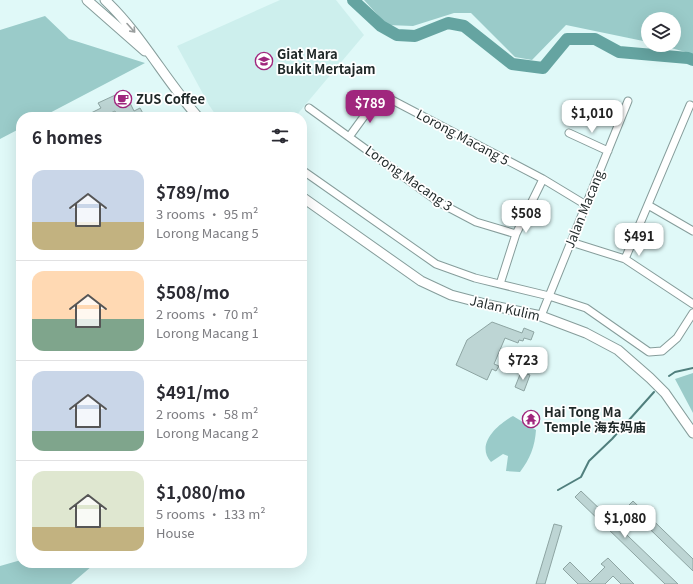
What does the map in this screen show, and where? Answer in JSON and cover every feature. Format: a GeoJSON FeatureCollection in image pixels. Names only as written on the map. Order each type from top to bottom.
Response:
{"type":"FeatureCollection","features":[{"type":"Feature","properties":{"kind":"main road"},"geometry":{"type":"LineString","coordinates":[[87,0],[154,58]]}},
{"type":"Feature","properties":{"kind":"main road"},"geometry":{"type":"LineString","coordinates":[[106,0],[136,34],[194,112]]}},
{"type":"Feature","properties":{"kind":"main road","name":"Jalan Kulim"},"geometry":{"type":"LineString","coordinates":[[307,201],[421,281],[450,295],[541,316],[586,333],[625,355],[665,393],[693,433]]}},
{"type":"Feature","properties":{"kind":"street","name":"Lorong Macang 5"},"geometry":{"type":"LineString","coordinates":[[349,137],[373,104],[379,100],[392,100],[543,179],[586,204]]}},
{"type":"Feature","properties":{"kind":"street","name":"Jalan Macang"},"geometry":{"type":"LineString","coordinates":[[541,316],[628,101]]}},
{"type":"Feature","properties":{"kind":"street"},"geometry":{"type":"LineString","coordinates":[[625,259],[690,106]]}},
{"type":"Feature","properties":{"kind":"street","name":"Lorong Macang 3"},"geometry":{"type":"LineString","coordinates":[[309,108],[440,203],[476,222],[516,234]]}},
{"type":"Feature","properties":{"kind":"street"},"geometry":{"type":"LineString","coordinates":[[569,133],[608,151]]}},
{"type":"Feature","properties":{"kind":"street","name":"Jalan Kulim"},"geometry":{"type":"LineString","coordinates":[[307,174],[436,264],[475,278],[549,296],[586,308],[649,352],[662,351],[677,338],[693,313]]}},
{"type":"Feature","properties":{"kind":"street"},"geometry":{"type":"LineString","coordinates":[[500,284],[516,234],[543,179]]}},
{"type":"Feature","properties":{"kind":"street"},"geometry":{"type":"LineString","coordinates":[[648,204],[693,231]]}},
{"type":"Feature","properties":{"kind":"street"},"geometry":{"type":"LineString","coordinates":[[571,242],[625,259],[693,304]]}},
{"type":"Feature","properties":{"kind":"shaded area","name":"Giat Mara Bukit Mertajam"},"geometry":{"type":"Polygon","coordinates":[[[280,0],[336,0],[364,35],[299,112],[214,112],[177,46],[280,0]]]}},
{"type":"Feature","properties":{"kind":"shaded area"},"geometry":{"type":"Polygon","coordinates":[[[364,0],[693,0],[693,54],[681,51],[681,12],[641,12],[641,41],[566,25],[532,60],[515,57],[471,13],[454,13],[413,26],[387,25],[364,0]]]}},
{"type":"Feature","properties":{"kind":"shaded area"},"geometry":{"type":"Polygon","coordinates":[[[45,16],[69,39],[145,63],[52,112],[16,112],[16,131],[0,139],[0,30],[45,16]]]}},
{"type":"Feature","properties":{"kind":"shaded area"},"geometry":{"type":"Polygon","coordinates":[[[693,373],[693,413],[675,379],[693,373]]]}},
{"type":"Feature","properties":{"kind":"shaded area"},"geometry":{"type":"Polygon","coordinates":[[[513,416],[536,430],[531,452],[527,462],[520,472],[506,471],[508,456],[503,454],[491,462],[487,455],[486,448],[490,435],[495,429],[513,416]]]}},
{"type":"Feature","properties":{"kind":"shaded area"},"geometry":{"type":"Polygon","coordinates":[[[16,561],[16,568],[90,568],[71,584],[0,584],[0,566],[16,561]]]}},
{"type":"Feature","properties":{"kind":"building"},"geometry":{"type":"Polygon","coordinates":[[[124,91],[134,111],[140,108],[142,112],[93,112],[101,108],[98,103],[124,91]]]}},
{"type":"Feature","properties":{"kind":"building"},"geometry":{"type":"Polygon","coordinates":[[[492,322],[522,333],[524,328],[534,332],[531,340],[524,338],[523,341],[519,340],[518,343],[505,338],[494,364],[499,366],[496,371],[492,369],[487,380],[456,365],[467,340],[492,322]]]}},
{"type":"Feature","properties":{"kind":"building"},"geometry":{"type":"Polygon","coordinates":[[[521,372],[530,375],[524,391],[515,387],[521,372]]]}},
{"type":"Feature","properties":{"kind":"building"},"geometry":{"type":"Polygon","coordinates":[[[581,491],[678,584],[665,584],[575,497],[581,491]]]}},
{"type":"Feature","properties":{"kind":"building"},"geometry":{"type":"Polygon","coordinates":[[[633,501],[693,559],[693,571],[627,507],[633,501]]]}},
{"type":"Feature","properties":{"kind":"building"},"geometry":{"type":"Polygon","coordinates":[[[554,524],[562,526],[545,584],[536,584],[554,524]]]}},
{"type":"Feature","properties":{"kind":"building"},"geometry":{"type":"Polygon","coordinates":[[[608,558],[634,584],[621,584],[613,576],[605,584],[578,584],[563,569],[570,562],[590,582],[605,567],[601,564],[608,558]]]}},
{"type":"Feature","properties":{"kind":"waterway"},"geometry":{"type":"LineString","coordinates":[[353,0],[381,26],[397,35],[415,36],[448,23],[464,26],[512,64],[543,68],[567,39],[595,39],[619,52],[688,58],[693,60]]}},
{"type":"Feature","properties":{"kind":"waterway"},"geometry":{"type":"LineString","coordinates":[[669,376],[675,372],[693,368]]}},
{"type":"Feature","properties":{"kind":"waterway"},"geometry":{"type":"LineString","coordinates":[[558,490],[581,477],[589,461],[612,439],[654,392]]}},
{"type":"Feature","properties":{"kind":"place","name":"Giat Mara Bukit Mertajam"},"geometry":{"type":"Point","coordinates":[264,61]}},
{"type":"Feature","properties":{"kind":"place","name":"ZUS Coffee"},"geometry":{"type":"Point","coordinates":[123,99]}},
{"type":"Feature","properties":{"kind":"place","name":"Hai Tong Ma Temple 海东妈庙"},"geometry":{"type":"Point","coordinates":[531,419]}}]}
